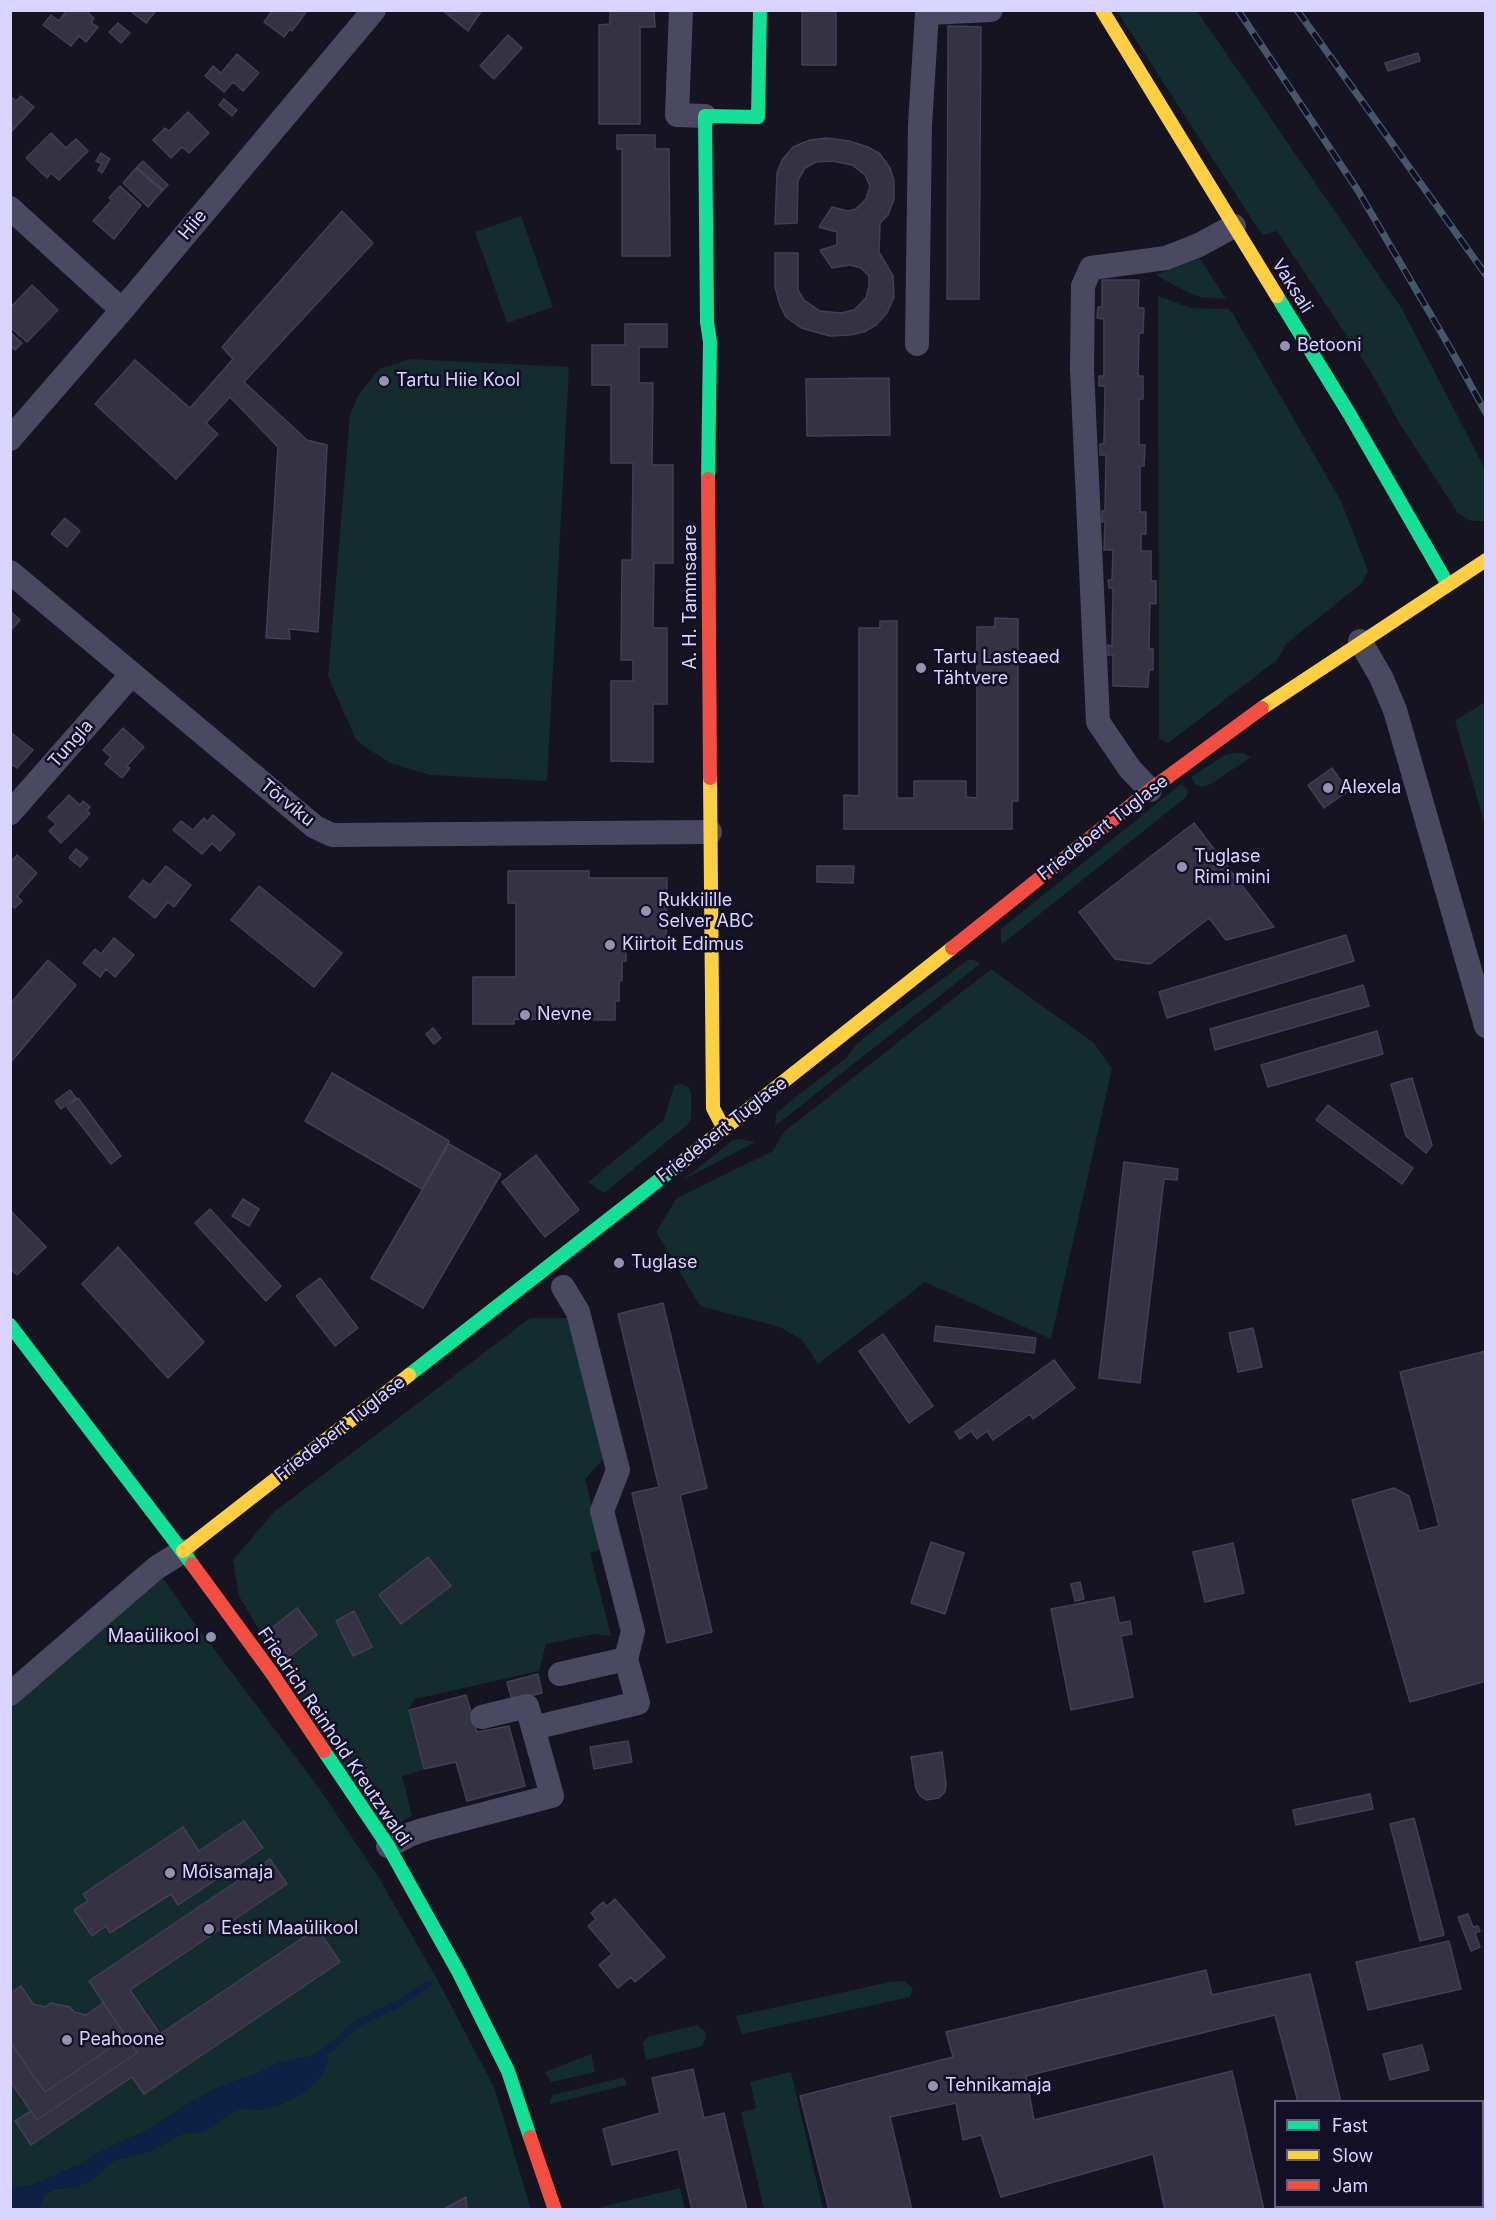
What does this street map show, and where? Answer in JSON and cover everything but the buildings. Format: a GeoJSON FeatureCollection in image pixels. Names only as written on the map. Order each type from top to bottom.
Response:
{"type":"FeatureCollection","features":[{"type":"Feature","properties":{"kind":"street","name":"Hiie"},"geometry":{"type":"LineString","coordinates":[[10,439],[122,310],[374,10]]}},
{"type":"Feature","properties":{"kind":"street"},"geometry":{"type":"LineString","coordinates":[[681,10],[677,115],[758,117],[760,10]]}},
{"type":"Feature","properties":{"kind":"street"},"geometry":{"type":"LineString","coordinates":[[917,344],[920,125],[927,13],[991,10]]}},
{"type":"Feature","properties":{"kind":"street","name":"Vaksali"},"geometry":{"type":"LineString","coordinates":[[1102,10],[1350,415],[1447,583]]}},
{"type":"Feature","properties":{"kind":"street","name":"A. H. Tammsaare"},"geometry":{"type":"LineString","coordinates":[[705,116],[706,322],[710,342],[708,475],[713,1108],[724,1129]]}},
{"type":"Feature","properties":{"kind":"street"},"geometry":{"type":"LineString","coordinates":[[10,208],[122,310]]}},
{"type":"Feature","properties":{"kind":"street"},"geometry":{"type":"LineString","coordinates":[[1150,790],[1130,769],[1098,722],[1082,369],[1083,286],[1091,268],[1166,258],[1199,245],[1234,226]]}},
{"type":"Feature","properties":{"kind":"street"},"geometry":{"type":"LineString","coordinates":[[1447,583],[1485,560]]}},
{"type":"Feature","properties":{"kind":"street","name":"Tõrviku"},"geometry":{"type":"LineString","coordinates":[[10,572],[315,827],[332,835],[710,832]]}},
{"type":"Feature","properties":{"kind":"street","name":"Friedebert Tuglase"},"geometry":{"type":"LineString","coordinates":[[10,1694],[156,1568],[183,1551],[724,1129],[1150,790],[1238,724],[1447,583]]}},
{"type":"Feature","properties":{"kind":"street"},"geometry":{"type":"LineString","coordinates":[[1360,641],[1381,677],[1395,710],[1485,1026]]}},
{"type":"Feature","properties":{"kind":"street","name":"Tungla"},"geometry":{"type":"LineString","coordinates":[[10,813],[132,674]]}},
{"type":"Feature","properties":{"kind":"street"},"geometry":{"type":"LineString","coordinates":[[533,1728],[639,1703],[626,1659],[633,1631],[602,1511],[618,1470],[578,1312],[564,1287]]}},
{"type":"Feature","properties":{"kind":"street","name":"Friedrich Reinhold Kreutzwaldi"},"geometry":{"type":"LineString","coordinates":[[10,1325],[183,1551],[271,1672],[388,1846],[459,1972],[508,2072],[555,2210]]}},
{"type":"Feature","properties":{"kind":"street"},"geometry":{"type":"LineString","coordinates":[[560,1674],[626,1659]]}},
{"type":"Feature","properties":{"kind":"street"},"geometry":{"type":"LineString","coordinates":[[388,1846],[426,1829],[552,1796],[527,1706],[482,1717]]}},
{"type":"Feature","properties":{"kind":"green space"},"geometry":{"type":"Polygon","coordinates":[[[1117,11],[1197,11],[1402,309],[1485,469],[1485,521],[1471,521],[1458,513],[1401,426],[1371,372],[1277,231],[1262,235],[1117,11]]]}},
{"type":"Feature","properties":{"kind":"green space"},"geometry":{"type":"Polygon","coordinates":[[[521,216],[553,307],[507,323],[475,232],[521,216]]]}},
{"type":"Feature","properties":{"kind":"green space"},"geometry":{"type":"Polygon","coordinates":[[[1200,258],[1226,299],[1200,297],[1156,275],[1200,258]]]}},
{"type":"Feature","properties":{"kind":"green space"},"geometry":{"type":"Polygon","coordinates":[[[1158,296],[1191,308],[1228,309],[1233,314],[1341,501],[1368,571],[1362,583],[1287,643],[1277,660],[1168,743],[1159,738],[1158,296]]]}},
{"type":"Feature","properties":{"kind":"green space"},"geometry":{"type":"Polygon","coordinates":[[[411,359],[569,367],[547,781],[430,775],[388,762],[356,740],[328,676],[350,415],[359,394],[379,369],[411,359]]]}},
{"type":"Feature","properties":{"kind":"green space"},"geometry":{"type":"Polygon","coordinates":[[[1485,702],[1485,825],[1455,721],[1485,702]]]}},
{"type":"Feature","properties":{"kind":"green space"},"geometry":{"type":"Polygon","coordinates":[[[1243,753],[1251,757],[1209,785],[1201,787],[1195,784],[1191,777],[1225,755],[1243,753]]]}},
{"type":"Feature","properties":{"kind":"green space"},"geometry":{"type":"Polygon","coordinates":[[[1181,784],[1188,790],[1186,797],[1001,945],[1001,929],[1181,784]]]}},
{"type":"Feature","properties":{"kind":"green space"},"geometry":{"type":"Polygon","coordinates":[[[968,960],[974,960],[980,964],[775,1126],[776,1114],[787,1104],[845,1059],[857,1044],[885,1021],[968,960]]]}},
{"type":"Feature","properties":{"kind":"green space"},"geometry":{"type":"Polygon","coordinates":[[[991,969],[1094,1043],[1112,1069],[1051,1339],[925,1282],[818,1364],[802,1340],[780,1327],[700,1306],[656,1232],[677,1198],[773,1151],[784,1132],[991,969]]]}},
{"type":"Feature","properties":{"kind":"green space"},"geometry":{"type":"Polygon","coordinates":[[[681,1084],[689,1087],[691,1093],[691,1119],[687,1125],[604,1193],[588,1182],[664,1120],[674,1086],[681,1084]]]}},
{"type":"Feature","properties":{"kind":"green space"},"geometry":{"type":"Polygon","coordinates":[[[733,1140],[755,1142],[683,1180],[733,1140]]]}},
{"type":"Feature","properties":{"kind":"green space"},"geometry":{"type":"Polygon","coordinates":[[[530,1318],[569,1318],[603,1459],[585,1479],[603,1549],[590,1553],[611,1636],[595,1634],[546,1644],[539,1671],[415,1699],[408,1709],[423,1770],[402,1776],[412,1816],[381,1833],[239,1596],[233,1560],[274,1512],[530,1318]]]}},
{"type":"Feature","properties":{"kind":"green space","name":"Eesti Maaülikool"},"geometry":{"type":"Polygon","coordinates":[[[156,1568],[187,1613],[319,1788],[379,1878],[437,1979],[494,2087],[531,2209],[39,2209],[42,2199],[48,2192],[76,2187],[93,2179],[112,2161],[151,2151],[182,2134],[204,2131],[232,2112],[243,2108],[258,2110],[277,2106],[303,2093],[322,2076],[320,2054],[278,2063],[254,2075],[230,2083],[203,2095],[144,2132],[107,2148],[79,2165],[30,2186],[11,2188],[10,1694],[156,1568]]]}},
{"type":"Feature","properties":{"kind":"green space"},"geometry":{"type":"Polygon","coordinates":[[[905,1981],[913,1989],[910,1997],[742,2034],[736,2016],[890,1982],[905,1981]]]}},
{"type":"Feature","properties":{"kind":"green space"},"geometry":{"type":"Polygon","coordinates":[[[697,2025],[705,2031],[706,2038],[702,2046],[646,2060],[643,2043],[647,2037],[697,2025]]]}},
{"type":"Feature","properties":{"kind":"green space"},"geometry":{"type":"Polygon","coordinates":[[[591,2054],[595,2072],[551,2082],[545,2072],[591,2054]]]}},
{"type":"Feature","properties":{"kind":"green space"},"geometry":{"type":"Polygon","coordinates":[[[791,2072],[823,2209],[764,2209],[741,2112],[756,2108],[750,2082],[791,2072]]]}},
{"type":"Feature","properties":{"kind":"green space"},"geometry":{"type":"Polygon","coordinates":[[[624,2077],[627,2085],[550,2104],[553,2095],[624,2077]]]}},
{"type":"Feature","properties":{"kind":"green space"},"geometry":{"type":"Polygon","coordinates":[[[680,2188],[685,2209],[601,2209],[601,2207],[680,2188]]]}},
{"type":"Feature","properties":{"kind":"water"},"geometry":{"type":"Polygon","coordinates":[[[320,2054],[328,2057],[322,2076],[303,2093],[277,2106],[258,2110],[243,2108],[232,2112],[204,2131],[182,2134],[151,2151],[112,2161],[93,2179],[76,2187],[48,2192],[42,2199],[39,2209],[11,2209],[11,2188],[30,2186],[79,2165],[107,2148],[144,2132],[203,2095],[230,2083],[254,2075],[278,2063],[320,2054]]]}},
{"type":"Feature","properties":{"kind":"waterway"},"geometry":{"type":"LineString","coordinates":[[320,2054],[332,2047],[356,2024],[400,2003],[429,1984]]}},
{"type":"Feature","properties":{"kind":"railway"},"geometry":{"type":"LineString","coordinates":[[1238,10],[1357,189],[1486,413]]}},
{"type":"Feature","properties":{"kind":"railway"},"geometry":{"type":"LineString","coordinates":[[1297,10],[1486,275]]}},
{"type":"Feature","properties":{"kind":"traffic: fast"},"geometry":{"type":"LineString","coordinates":[[708,479],[710,342],[707,322],[705,116],[758,117],[760,10]]}},
{"type":"Feature","properties":{"kind":"traffic: fast"},"geometry":{"type":"LineString","coordinates":[[1277,296],[1350,415],[1447,583]]}},
{"type":"Feature","properties":{"kind":"traffic: fast"},"geometry":{"type":"LineString","coordinates":[[409,1375],[682,1162]]}},
{"type":"Feature","properties":{"kind":"traffic: fast"},"geometry":{"type":"LineString","coordinates":[[10,1325],[192,1564]]}},
{"type":"Feature","properties":{"kind":"traffic: fast"},"geometry":{"type":"LineString","coordinates":[[324,1751],[388,1846],[459,1973],[508,2071],[530,2137]]}},
{"type":"Feature","properties":{"kind":"traffic: slow"},"geometry":{"type":"LineString","coordinates":[[1102,10],[1277,296]]}},
{"type":"Feature","properties":{"kind":"traffic: slow"},"geometry":{"type":"LineString","coordinates":[[1262,708],[1486,560]]}},
{"type":"Feature","properties":{"kind":"traffic: slow"},"geometry":{"type":"LineString","coordinates":[[710,778],[713,1108],[724,1129]]}},
{"type":"Feature","properties":{"kind":"traffic: slow"},"geometry":{"type":"LineString","coordinates":[[682,1162],[952,948]]}},
{"type":"Feature","properties":{"kind":"traffic: slow"},"geometry":{"type":"LineString","coordinates":[[183,1551],[409,1375]]}},
{"type":"Feature","properties":{"kind":"traffic: jam"},"geometry":{"type":"LineString","coordinates":[[708,479],[710,778]]}},
{"type":"Feature","properties":{"kind":"traffic: jam"},"geometry":{"type":"LineString","coordinates":[[952,948],[1150,790],[1262,708]]}},
{"type":"Feature","properties":{"kind":"traffic: jam"},"geometry":{"type":"LineString","coordinates":[[192,1564],[271,1672],[324,1751]]}},
{"type":"Feature","properties":{"kind":"traffic: jam"},"geometry":{"type":"LineString","coordinates":[[530,2137],[555,2210]]}},
{"type":"Feature","properties":{"kind":"place","name":"Betooni"},"geometry":{"type":"Point","coordinates":[1285,346]}},
{"type":"Feature","properties":{"kind":"place","name":"Tartu Hiie Kool"},"geometry":{"type":"Point","coordinates":[384,381]}},
{"type":"Feature","properties":{"kind":"place","name":"Tartu Lasteaed Tähtvere"},"geometry":{"type":"Point","coordinates":[921,668]}},
{"type":"Feature","properties":{"kind":"place","name":"Alexela"},"geometry":{"type":"Point","coordinates":[1328,788]}},
{"type":"Feature","properties":{"kind":"place","name":"Tuglase Rimi mini"},"geometry":{"type":"Point","coordinates":[1182,867]}},
{"type":"Feature","properties":{"kind":"place","name":"Rukkilille Selver ABC"},"geometry":{"type":"Point","coordinates":[646,911]}},
{"type":"Feature","properties":{"kind":"place","name":"Kiirtoit Edimus"},"geometry":{"type":"Point","coordinates":[610,945]}},
{"type":"Feature","properties":{"kind":"place","name":"Nevne"},"geometry":{"type":"Point","coordinates":[525,1015]}},
{"type":"Feature","properties":{"kind":"place","name":"Tuglase"},"geometry":{"type":"Point","coordinates":[619,1263]}},
{"type":"Feature","properties":{"kind":"place","name":"Maaülikool"},"geometry":{"type":"Point","coordinates":[211,1637]}},
{"type":"Feature","properties":{"kind":"place","name":"Mõisamaja"},"geometry":{"type":"Point","coordinates":[170,1873]}},
{"type":"Feature","properties":{"kind":"place","name":"Eesti Maaülikool"},"geometry":{"type":"Point","coordinates":[209,1929]}},
{"type":"Feature","properties":{"kind":"place","name":"Peahoone"},"geometry":{"type":"Point","coordinates":[67,2040]}},
{"type":"Feature","properties":{"kind":"place","name":"Tehnikamaja"},"geometry":{"type":"Point","coordinates":[933,2086]}}]}
